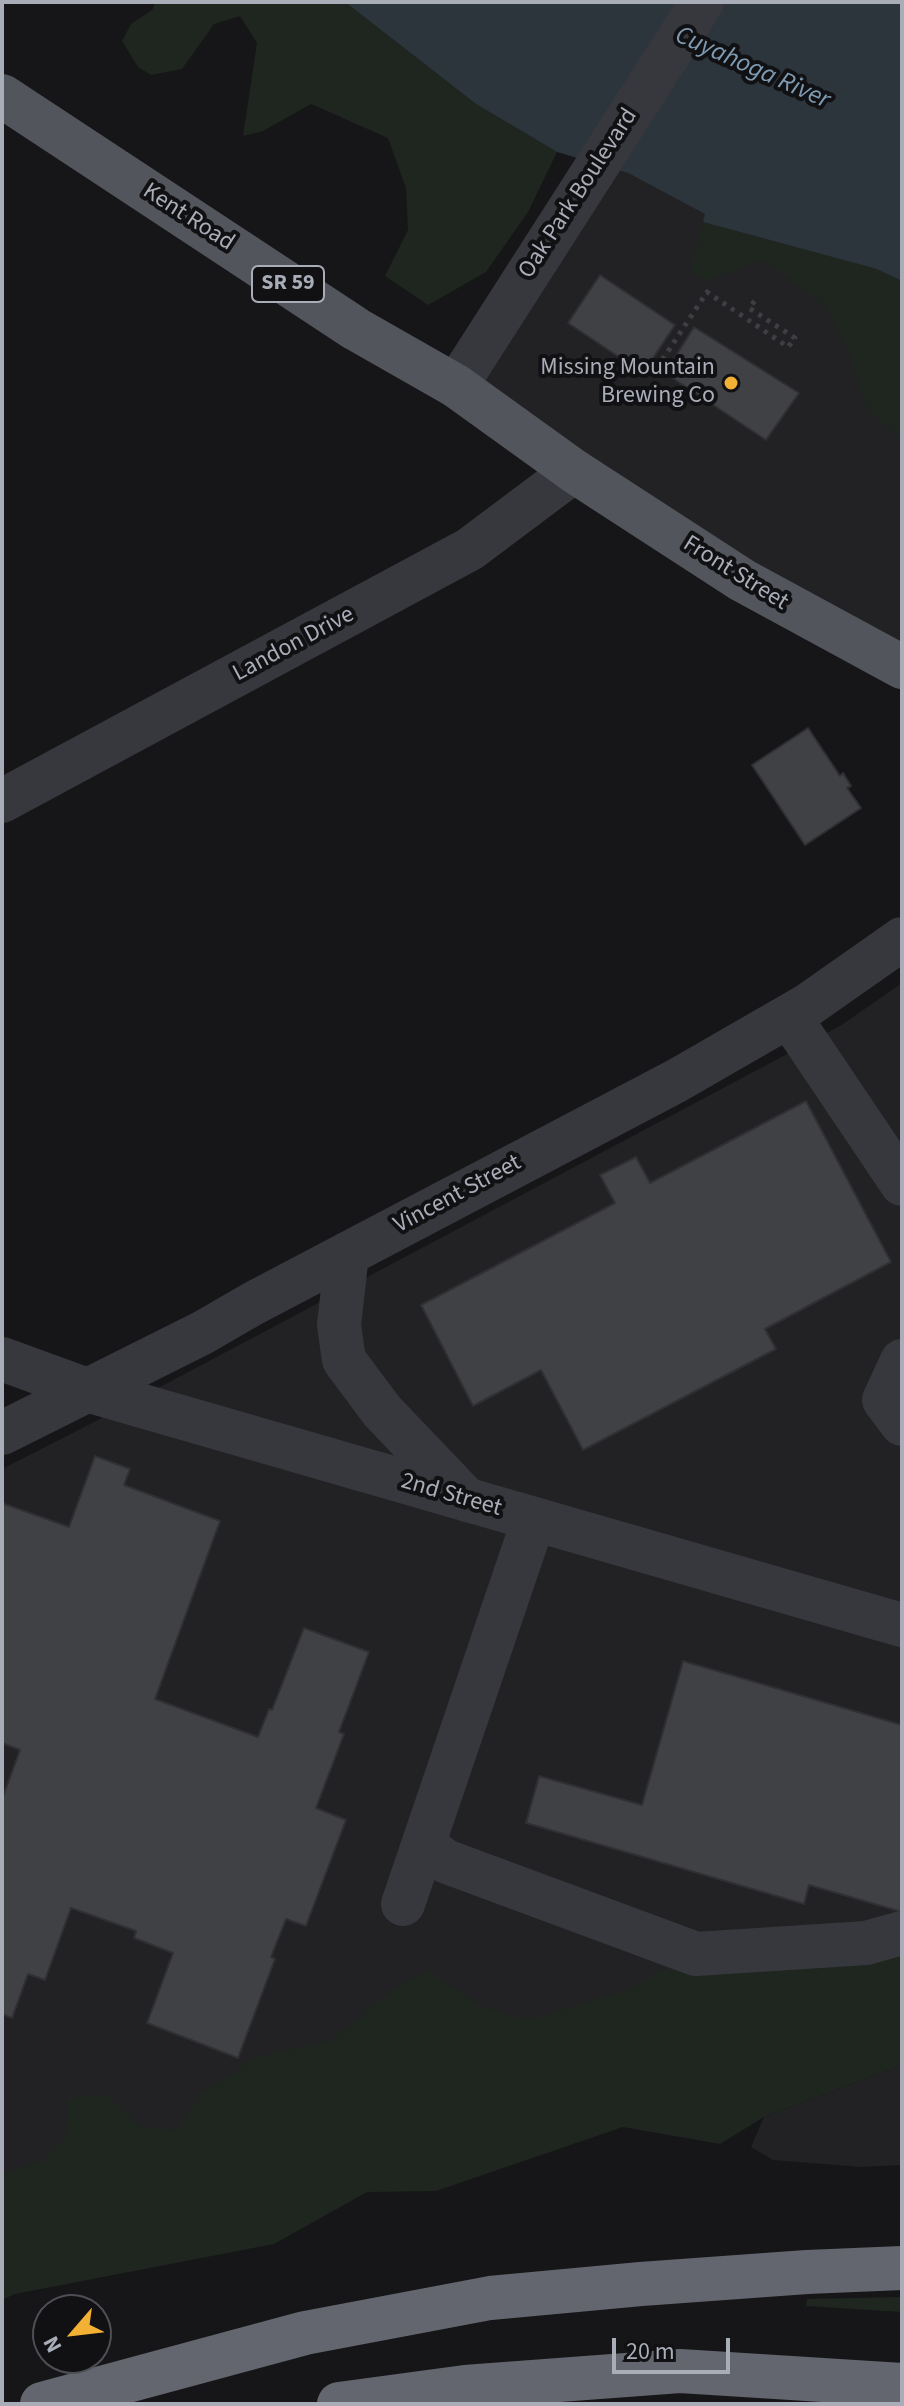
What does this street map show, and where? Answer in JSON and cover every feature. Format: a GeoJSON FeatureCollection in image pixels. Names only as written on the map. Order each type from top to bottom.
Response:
{"type":"FeatureCollection","features":[{"type":"Feature","properties":{"kind":"highway"},"geometry":{"type":"LineString","coordinates":[[42,2404],[305,2333],[490,2298],[641,2284],[902,2268]]}},
{"type":"Feature","properties":{"kind":"highway"},"geometry":{"type":"LineString","coordinates":[[339,2404],[465,2387],[680,2371],[902,2385]]}},
{"type":"Feature","properties":{"kind":"main road","name":"Kent Road"},"geometry":{"type":"LineString","coordinates":[[2,96],[356,329],[456,386],[574,471]]}},
{"type":"Feature","properties":{"kind":"main road","name":"Front Street"},"geometry":{"type":"LineString","coordinates":[[574,471],[742,580],[902,667]]}},
{"type":"Feature","properties":{"kind":"street","name":"Oak Park Boulevard"},"geometry":{"type":"LineString","coordinates":[[456,386],[702,2]]}},
{"type":"Feature","properties":{"kind":"street","name":"Landon Drive"},"geometry":{"type":"LineString","coordinates":[[2,801],[470,549],[574,471]]}},
{"type":"Feature","properties":{"kind":"street","name":"Vincent Street"},"geometry":{"type":"LineString","coordinates":[[2,1433],[202,1333],[676,1081],[808,1005],[902,939]]}},
{"type":"Feature","properties":{"kind":"street"},"geometry":{"type":"LineString","coordinates":[[789,1016],[902,1184]]}},
{"type":"Feature","properties":{"kind":"street"},"geometry":{"type":"LineString","coordinates":[[347,1254],[339,1325],[344,1360],[382,1411],[469,1501]]}},
{"type":"Feature","properties":{"kind":"street","name":"2nd Street"},"geometry":{"type":"LineString","coordinates":[[2,1359],[87,1390],[902,1625]]}},
{"type":"Feature","properties":{"kind":"street"},"geometry":{"type":"LineString","coordinates":[[902,1361],[884,1400],[902,1424]]}},
{"type":"Feature","properties":{"kind":"street"},"geometry":{"type":"LineString","coordinates":[[403,1904],[534,1519]]}},
{"type":"Feature","properties":{"kind":"street"},"geometry":{"type":"LineString","coordinates":[[424,1844],[445,1861],[696,1954],[866,1943],[902,1933]]}},
{"type":"Feature","properties":{"kind":"path"},"geometry":{"type":"LineString","coordinates":[[657,368],[707,292],[788,347],[795,338],[749,308],[758,297]]}},
{"type":"Feature","properties":{"kind":"shaded area"},"geometry":{"type":"Polygon","coordinates":[[[156,2],[345,2],[476,104],[557,152],[528,212],[486,272],[428,305],[385,276],[408,230],[406,188],[388,138],[311,104],[263,131],[243,136],[257,43],[240,16],[214,24],[182,69],[151,75],[138,67],[122,41],[131,24],[152,10],[156,2]]]}},
{"type":"Feature","properties":{"kind":"shaded area"},"geometry":{"type":"Polygon","coordinates":[[[597,164],[628,173],[706,214],[703,222],[878,269],[902,281],[902,667],[456,386],[597,164]]]}},
{"type":"Feature","properties":{"kind":"shaded area"},"geometry":{"type":"Polygon","coordinates":[[[703,222],[878,269],[902,281],[902,440],[867,409],[847,348],[826,307],[774,267],[761,261],[705,281],[690,270],[703,222]]]}},
{"type":"Feature","properties":{"kind":"shaded area"},"geometry":{"type":"Polygon","coordinates":[[[902,983],[902,2008],[2,2215],[2,1469],[840,1026],[902,983]]]}},
{"type":"Feature","properties":{"kind":"shaded area"},"geometry":{"type":"Polygon","coordinates":[[[902,1915],[902,2065],[764,2117],[720,2144],[623,2127],[436,2191],[367,2192],[274,2244],[15,2294],[2,2300],[2,2175],[44,2159],[66,2138],[68,2098],[107,2095],[141,2126],[176,2130],[202,2093],[255,2057],[331,2040],[408,1980],[429,1971],[481,2006],[527,2020],[631,1989],[656,1972],[730,1952],[785,1926],[876,1921],[902,1915]]]}},
{"type":"Feature","properties":{"kind":"shaded area"},"geometry":{"type":"Polygon","coordinates":[[[902,2065],[902,2165],[861,2167],[773,2160],[751,2147],[764,2117],[902,2065]]]}},
{"type":"Feature","properties":{"kind":"shaded area"},"geometry":{"type":"Polygon","coordinates":[[[902,2297],[902,2312],[806,2306],[807,2299],[902,2297]]]}},
{"type":"Feature","properties":{"kind":"water","name":"Cuyahoga River"},"geometry":{"type":"Polygon","coordinates":[[[345,2],[902,2],[902,281],[877,269],[703,222],[705,214],[628,173],[557,152],[476,104],[345,2]]]}},
{"type":"Feature","properties":{"kind":"building"},"geometry":{"type":"Polygon","coordinates":[[[600,275],[675,325],[643,373],[568,323],[600,275]]]}},
{"type":"Feature","properties":{"kind":"building","name":"Missing Mountain Brewing Co"},"geometry":{"type":"Polygon","coordinates":[[[694,327],[799,393],[766,440],[665,373],[694,327]]]}},
{"type":"Feature","properties":{"kind":"building"},"geometry":{"type":"Polygon","coordinates":[[[808,728],[840,776],[843,773],[851,786],[847,788],[861,808],[805,845],[752,765],[808,728]]]}},
{"type":"Feature","properties":{"kind":"building"},"geometry":{"type":"Polygon","coordinates":[[[806,1101],[891,1262],[765,1329],[776,1349],[583,1450],[541,1370],[473,1406],[421,1305],[615,1203],[600,1175],[636,1157],[650,1183],[806,1101]]]}},
{"type":"Feature","properties":{"kind":"building"},"geometry":{"type":"Polygon","coordinates":[[[95,1456],[130,1469],[124,1485],[220,1521],[155,1699],[258,1737],[269,1709],[272,1710],[304,1628],[369,1652],[339,1732],[344,1734],[316,1808],[346,1820],[306,1926],[286,1919],[271,1957],[275,1959],[238,2058],[147,2023],[173,1953],[134,1938],[136,1931],[71,1908],[45,1980],[28,1974],[12,2018],[2,2014],[2,1799],[20,1750],[2,1743],[2,1503],[69,1527],[95,1456]]]}},
{"type":"Feature","properties":{"kind":"building"},"geometry":{"type":"Polygon","coordinates":[[[683,1661],[902,1725],[902,1912],[809,1885],[804,1904],[526,1823],[539,1776],[642,1805],[683,1661]]]}},
{"type":"Feature","properties":{"kind":"place","name":"Missing Mountain Brewing Co"},"geometry":{"type":"Point","coordinates":[731,383]}}]}
